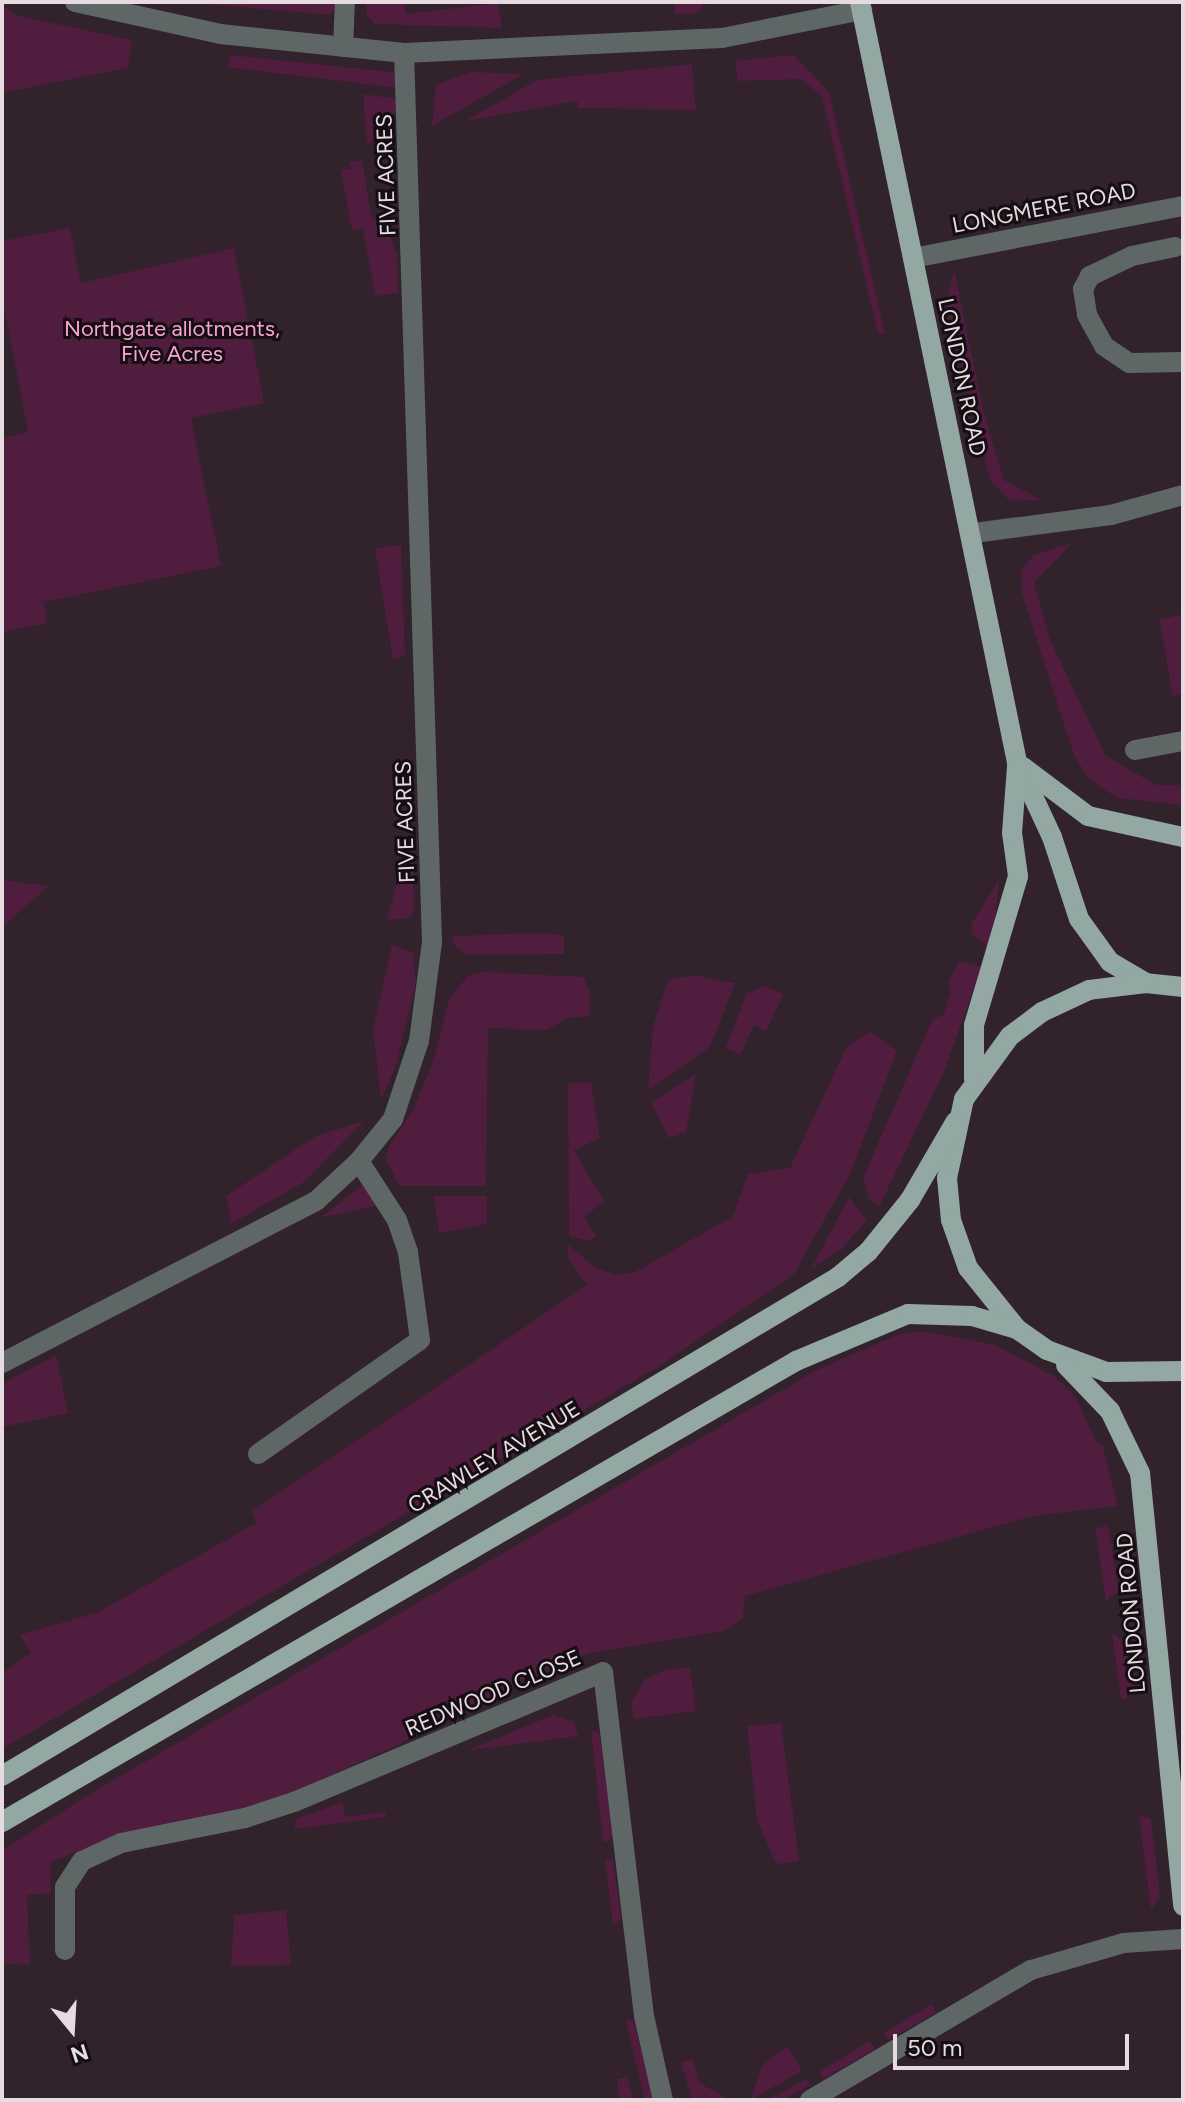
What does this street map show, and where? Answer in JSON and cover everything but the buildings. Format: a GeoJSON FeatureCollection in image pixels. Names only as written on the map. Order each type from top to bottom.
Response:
{"type":"FeatureCollection","features":[{"type":"Feature","properties":{"kind":"main road","name":"LONDON ROAD"},"geometry":{"type":"LineString","coordinates":[[861,6],[974,533],[1017,762],[1052,837],[1079,919],[1110,962],[1153,983]]}},
{"type":"Feature","properties":{"kind":"main road","name":"LONDON ROAD"},"geometry":{"type":"LineString","coordinates":[[974,1079],[974,1025],[1018,876],[1012,833],[1017,762]]}},
{"type":"Feature","properties":{"kind":"main road"},"geometry":{"type":"LineString","coordinates":[[1017,762],[1088,816],[1183,837]]}},
{"type":"Feature","properties":{"kind":"main road"},"geometry":{"type":"LineString","coordinates":[[1183,973],[1153,983],[1089,990],[1055,1005],[1010,1036],[974,1079],[956,1121],[947,1178],[958,1244],[989,1301],[1017,1329],[1047,1350],[1106,1372],[1183,1371]]}},
{"type":"Feature","properties":{"kind":"main road"},"geometry":{"type":"LineString","coordinates":[[1153,983],[1183,987]]}},
{"type":"Feature","properties":{"kind":"main road","name":"CRAWLEY AVENUE"},"geometry":{"type":"LineString","coordinates":[[2,1776],[838,1277],[887,1230],[956,1121]]}},
{"type":"Feature","properties":{"kind":"main road"},"geometry":{"type":"LineString","coordinates":[[2,1822],[796,1361],[908,1314],[972,1316],[1017,1329]]}},
{"type":"Feature","properties":{"kind":"main road","name":"LONDON ROAD"},"geometry":{"type":"LineString","coordinates":[[1047,1350],[1105,1404],[1134,1453],[1140,1473],[1183,1906]]}},
{"type":"Feature","properties":{"kind":"street"},"geometry":{"type":"LineString","coordinates":[[75,2],[220,34],[404,53],[722,38],[861,6]]}},
{"type":"Feature","properties":{"kind":"street"},"geometry":{"type":"LineString","coordinates":[[343,47],[345,2]]}},
{"type":"Feature","properties":{"kind":"street","name":"FIVE ACRES"},"geometry":{"type":"LineString","coordinates":[[2,1363],[316,1201],[359,1161],[393,1119],[419,1041],[431,962],[404,53]]}},
{"type":"Feature","properties":{"kind":"street","name":"LONGMERE ROAD"},"geometry":{"type":"LineString","coordinates":[[913,258],[1183,206]]}},
{"type":"Feature","properties":{"kind":"street"},"geometry":{"type":"LineString","coordinates":[[1175,247],[1132,256],[1090,276],[1083,289],[1087,315],[1104,346],[1129,363],[1183,362]]}},
{"type":"Feature","properties":{"kind":"street"},"geometry":{"type":"LineString","coordinates":[[974,533],[1111,515],[1183,495]]}},
{"type":"Feature","properties":{"kind":"street"},"geometry":{"type":"LineString","coordinates":[[1135,750],[1183,741]]}},
{"type":"Feature","properties":{"kind":"street"},"geometry":{"type":"LineString","coordinates":[[258,1454],[420,1340],[408,1252],[397,1220],[359,1161]]}},
{"type":"Feature","properties":{"kind":"street","name":"REDWOOD CLOSE"},"geometry":{"type":"LineString","coordinates":[[65,1950],[65,1887],[82,1861],[121,1843],[245,1818],[294,1802],[603,1672],[644,2016],[663,2100]]}},
{"type":"Feature","properties":{"kind":"street"},"geometry":{"type":"LineString","coordinates":[[810,2100],[1031,1970],[1124,1943],[1183,1939]]}},
{"type":"Feature","properties":{"kind":"green space"},"geometry":{"type":"Polygon","coordinates":[[[182,2],[339,2],[331,15],[182,2]]]}},
{"type":"Feature","properties":{"kind":"green space"},"geometry":{"type":"Polygon","coordinates":[[[365,2],[404,2],[406,14],[498,3],[502,28],[375,24],[367,16],[365,2]]]}},
{"type":"Feature","properties":{"kind":"green space"},"geometry":{"type":"Polygon","coordinates":[[[675,2],[706,2],[697,13],[674,15],[675,2]]]}},
{"type":"Feature","properties":{"kind":"green space"},"geometry":{"type":"Polygon","coordinates":[[[2,6],[19,16],[132,40],[128,68],[2,93],[2,6]]]}},
{"type":"Feature","properties":{"kind":"green space"},"geometry":{"type":"Polygon","coordinates":[[[230,55],[400,73],[399,88],[228,67],[230,55]]]}},
{"type":"Feature","properties":{"kind":"green space"},"geometry":{"type":"Polygon","coordinates":[[[793,55],[829,92],[885,333],[878,333],[822,97],[801,79],[738,81],[735,61],[793,55]]]}},
{"type":"Feature","properties":{"kind":"green space"},"geometry":{"type":"Polygon","coordinates":[[[692,64],[696,110],[578,108],[577,101],[465,121],[537,80],[692,64]]]}},
{"type":"Feature","properties":{"kind":"green space"},"geometry":{"type":"Polygon","coordinates":[[[470,72],[524,74],[432,126],[436,85],[470,72]]]}},
{"type":"Feature","properties":{"kind":"green space"},"geometry":{"type":"Polygon","coordinates":[[[363,94],[398,99],[400,113],[372,115],[374,142],[367,143],[363,94]]]}},
{"type":"Feature","properties":{"kind":"green space"},"geometry":{"type":"Polygon","coordinates":[[[362,160],[371,216],[385,225],[397,254],[398,293],[375,296],[363,229],[352,230],[341,170],[351,169],[349,162],[362,160]]]}},
{"type":"Feature","properties":{"kind":"green space","name":"Northgate allotments, Five Acres"},"geometry":{"type":"Polygon","coordinates":[[[70,228],[81,283],[234,248],[264,403],[191,418],[221,566],[44,602],[47,623],[2,632],[2,438],[28,432],[2,296],[2,241],[70,228]]]}},
{"type":"Feature","properties":{"kind":"green space"},"geometry":{"type":"Polygon","coordinates":[[[954,270],[984,414],[1004,480],[1041,500],[1010,501],[990,480],[946,302],[954,270]]]}},
{"type":"Feature","properties":{"kind":"green space"},"geometry":{"type":"Polygon","coordinates":[[[1072,543],[1034,583],[1050,640],[1106,756],[1156,785],[1183,785],[1183,805],[1117,798],[1089,779],[1074,755],[1022,594],[1021,571],[1034,555],[1072,543]]]}},
{"type":"Feature","properties":{"kind":"green space"},"geometry":{"type":"Polygon","coordinates":[[[401,545],[405,655],[393,660],[375,548],[401,545]]]}},
{"type":"Feature","properties":{"kind":"green space"},"geometry":{"type":"Polygon","coordinates":[[[1183,614],[1183,694],[1173,696],[1159,620],[1183,614]]]}},
{"type":"Feature","properties":{"kind":"green space"},"geometry":{"type":"Polygon","coordinates":[[[413,852],[414,911],[410,918],[387,920],[399,875],[413,852]]]}},
{"type":"Feature","properties":{"kind":"green space"},"geometry":{"type":"Polygon","coordinates":[[[2,880],[49,886],[2,927],[2,880]]]}},
{"type":"Feature","properties":{"kind":"green space"},"geometry":{"type":"Polygon","coordinates":[[[999,880],[994,930],[989,947],[972,934],[972,923],[999,880]]]}},
{"type":"Feature","properties":{"kind":"green space"},"geometry":{"type":"Polygon","coordinates":[[[564,935],[564,954],[467,955],[452,943],[453,936],[564,935]]]}},
{"type":"Feature","properties":{"kind":"green space"},"geometry":{"type":"Polygon","coordinates":[[[392,945],[413,952],[416,982],[395,1069],[381,1099],[373,1029],[392,945]]]}},
{"type":"Feature","properties":{"kind":"green space"},"geometry":{"type":"Polygon","coordinates":[[[959,961],[982,967],[943,1074],[879,1207],[869,1199],[863,1178],[932,1020],[944,1014],[951,992],[948,982],[959,961]]]}},
{"type":"Feature","properties":{"kind":"green space"},"geometry":{"type":"Polygon","coordinates":[[[482,972],[584,977],[590,994],[589,1016],[568,1018],[547,1030],[488,1028],[486,1186],[400,1186],[386,1161],[388,1148],[412,1112],[433,1062],[449,999],[468,976],[482,972]]]}},
{"type":"Feature","properties":{"kind":"green space"},"geometry":{"type":"Polygon","coordinates":[[[693,975],[735,983],[710,1047],[648,1090],[653,1027],[668,980],[693,975]]]}},
{"type":"Feature","properties":{"kind":"green space"},"geometry":{"type":"Polygon","coordinates":[[[763,986],[784,994],[766,1031],[754,1025],[740,1055],[726,1048],[746,995],[763,986]]]}},
{"type":"Feature","properties":{"kind":"green space"},"geometry":{"type":"Polygon","coordinates":[[[870,1032],[897,1051],[850,1174],[794,1274],[658,1367],[2,1749],[2,1673],[31,1653],[19,1635],[99,1612],[256,1523],[252,1511],[587,1285],[568,1258],[568,1245],[598,1269],[617,1275],[635,1272],[733,1216],[748,1174],[790,1168],[847,1046],[870,1032]]]}},
{"type":"Feature","properties":{"kind":"green space"},"geometry":{"type":"Polygon","coordinates":[[[696,1074],[686,1132],[669,1138],[651,1103],[696,1074]]]}},
{"type":"Feature","properties":{"kind":"green space"},"geometry":{"type":"Polygon","coordinates":[[[568,1083],[591,1083],[600,1138],[574,1150],[604,1201],[584,1217],[596,1236],[588,1241],[569,1236],[568,1083]]]}},
{"type":"Feature","properties":{"kind":"green space"},"geometry":{"type":"Polygon","coordinates":[[[364,1121],[304,1182],[231,1224],[226,1196],[316,1136],[364,1121]]]}},
{"type":"Feature","properties":{"kind":"green space"},"geometry":{"type":"Polygon","coordinates":[[[365,1183],[380,1205],[322,1217],[365,1183]]]}},
{"type":"Feature","properties":{"kind":"green space"},"geometry":{"type":"Polygon","coordinates":[[[434,1196],[487,1196],[487,1224],[439,1233],[434,1196]]]}},
{"type":"Feature","properties":{"kind":"green space"},"geometry":{"type":"Polygon","coordinates":[[[849,1197],[867,1221],[841,1249],[811,1269],[849,1197]]]}},
{"type":"Feature","properties":{"kind":"green space"},"geometry":{"type":"Polygon","coordinates":[[[923,1331],[995,1345],[1054,1376],[1077,1399],[1095,1440],[1103,1446],[1118,1506],[1033,1516],[745,1596],[743,1618],[725,1631],[590,1653],[531,1676],[393,1747],[264,1805],[124,1835],[50,1862],[51,1893],[27,1895],[30,1965],[2,1964],[2,1851],[88,1795],[817,1370],[899,1334],[923,1331]]]}},
{"type":"Feature","properties":{"kind":"green space"},"geometry":{"type":"Polygon","coordinates":[[[56,1355],[68,1413],[2,1427],[2,1384],[56,1355]]]}},
{"type":"Feature","properties":{"kind":"green space"},"geometry":{"type":"Polygon","coordinates":[[[1108,1526],[1119,1591],[1106,1601],[1095,1528],[1108,1526]]]}},
{"type":"Feature","properties":{"kind":"green space"},"geometry":{"type":"Polygon","coordinates":[[[1112,1633],[1127,1644],[1133,1686],[1126,1699],[1121,1699],[1112,1633]]]}},
{"type":"Feature","properties":{"kind":"green space"},"geometry":{"type":"Polygon","coordinates":[[[690,1668],[696,1711],[634,1719],[631,1702],[645,1679],[668,1669],[690,1668]]]}},
{"type":"Feature","properties":{"kind":"green space"},"geometry":{"type":"Polygon","coordinates":[[[553,1715],[574,1722],[578,1736],[466,1751],[553,1715]]]}},
{"type":"Feature","properties":{"kind":"green space"},"geometry":{"type":"Polygon","coordinates":[[[781,1723],[799,1861],[776,1864],[757,1820],[747,1726],[781,1723]]]}},
{"type":"Feature","properties":{"kind":"green space"},"geometry":{"type":"Polygon","coordinates":[[[591,1730],[599,1732],[606,1776],[613,1835],[607,1842],[603,1841],[591,1730]]]}},
{"type":"Feature","properties":{"kind":"green space"},"geometry":{"type":"Polygon","coordinates":[[[343,1802],[345,1817],[385,1812],[386,1817],[294,1829],[296,1819],[343,1802]]]}},
{"type":"Feature","properties":{"kind":"green space"},"geometry":{"type":"Polygon","coordinates":[[[1139,1816],[1151,1819],[1160,1896],[1151,1910],[1139,1816]]]}},
{"type":"Feature","properties":{"kind":"green space"},"geometry":{"type":"Polygon","coordinates":[[[613,1859],[621,1919],[613,1925],[605,1860],[613,1859]]]}},
{"type":"Feature","properties":{"kind":"green space"},"geometry":{"type":"Polygon","coordinates":[[[286,1910],[291,1965],[231,1966],[234,1915],[286,1910]]]}},
{"type":"Feature","properties":{"kind":"green space"},"geometry":{"type":"Polygon","coordinates":[[[932,2004],[936,2013],[888,2040],[884,2033],[932,2004]]]}},
{"type":"Feature","properties":{"kind":"green space"},"geometry":{"type":"Polygon","coordinates":[[[633,2020],[655,2100],[645,2100],[626,2022],[633,2020]]]}},
{"type":"Feature","properties":{"kind":"green space"},"geometry":{"type":"Polygon","coordinates":[[[869,2041],[875,2049],[823,2079],[819,2072],[869,2041]]]}},
{"type":"Feature","properties":{"kind":"green space"},"geometry":{"type":"Polygon","coordinates":[[[788,2046],[802,2071],[751,2100],[762,2065],[788,2046]]]}},
{"type":"Feature","properties":{"kind":"green space"},"geometry":{"type":"Polygon","coordinates":[[[693,2059],[699,2083],[731,2100],[692,2100],[681,2062],[693,2059]]]}},
{"type":"Feature","properties":{"kind":"green space"},"geometry":{"type":"Polygon","coordinates":[[[627,2077],[634,2100],[619,2100],[617,2079],[627,2077]]]}},
{"type":"Feature","properties":{"kind":"green space"},"geometry":{"type":"Polygon","coordinates":[[[806,2079],[811,2085],[783,2100],[767,2100],[806,2079]]]}}]}
